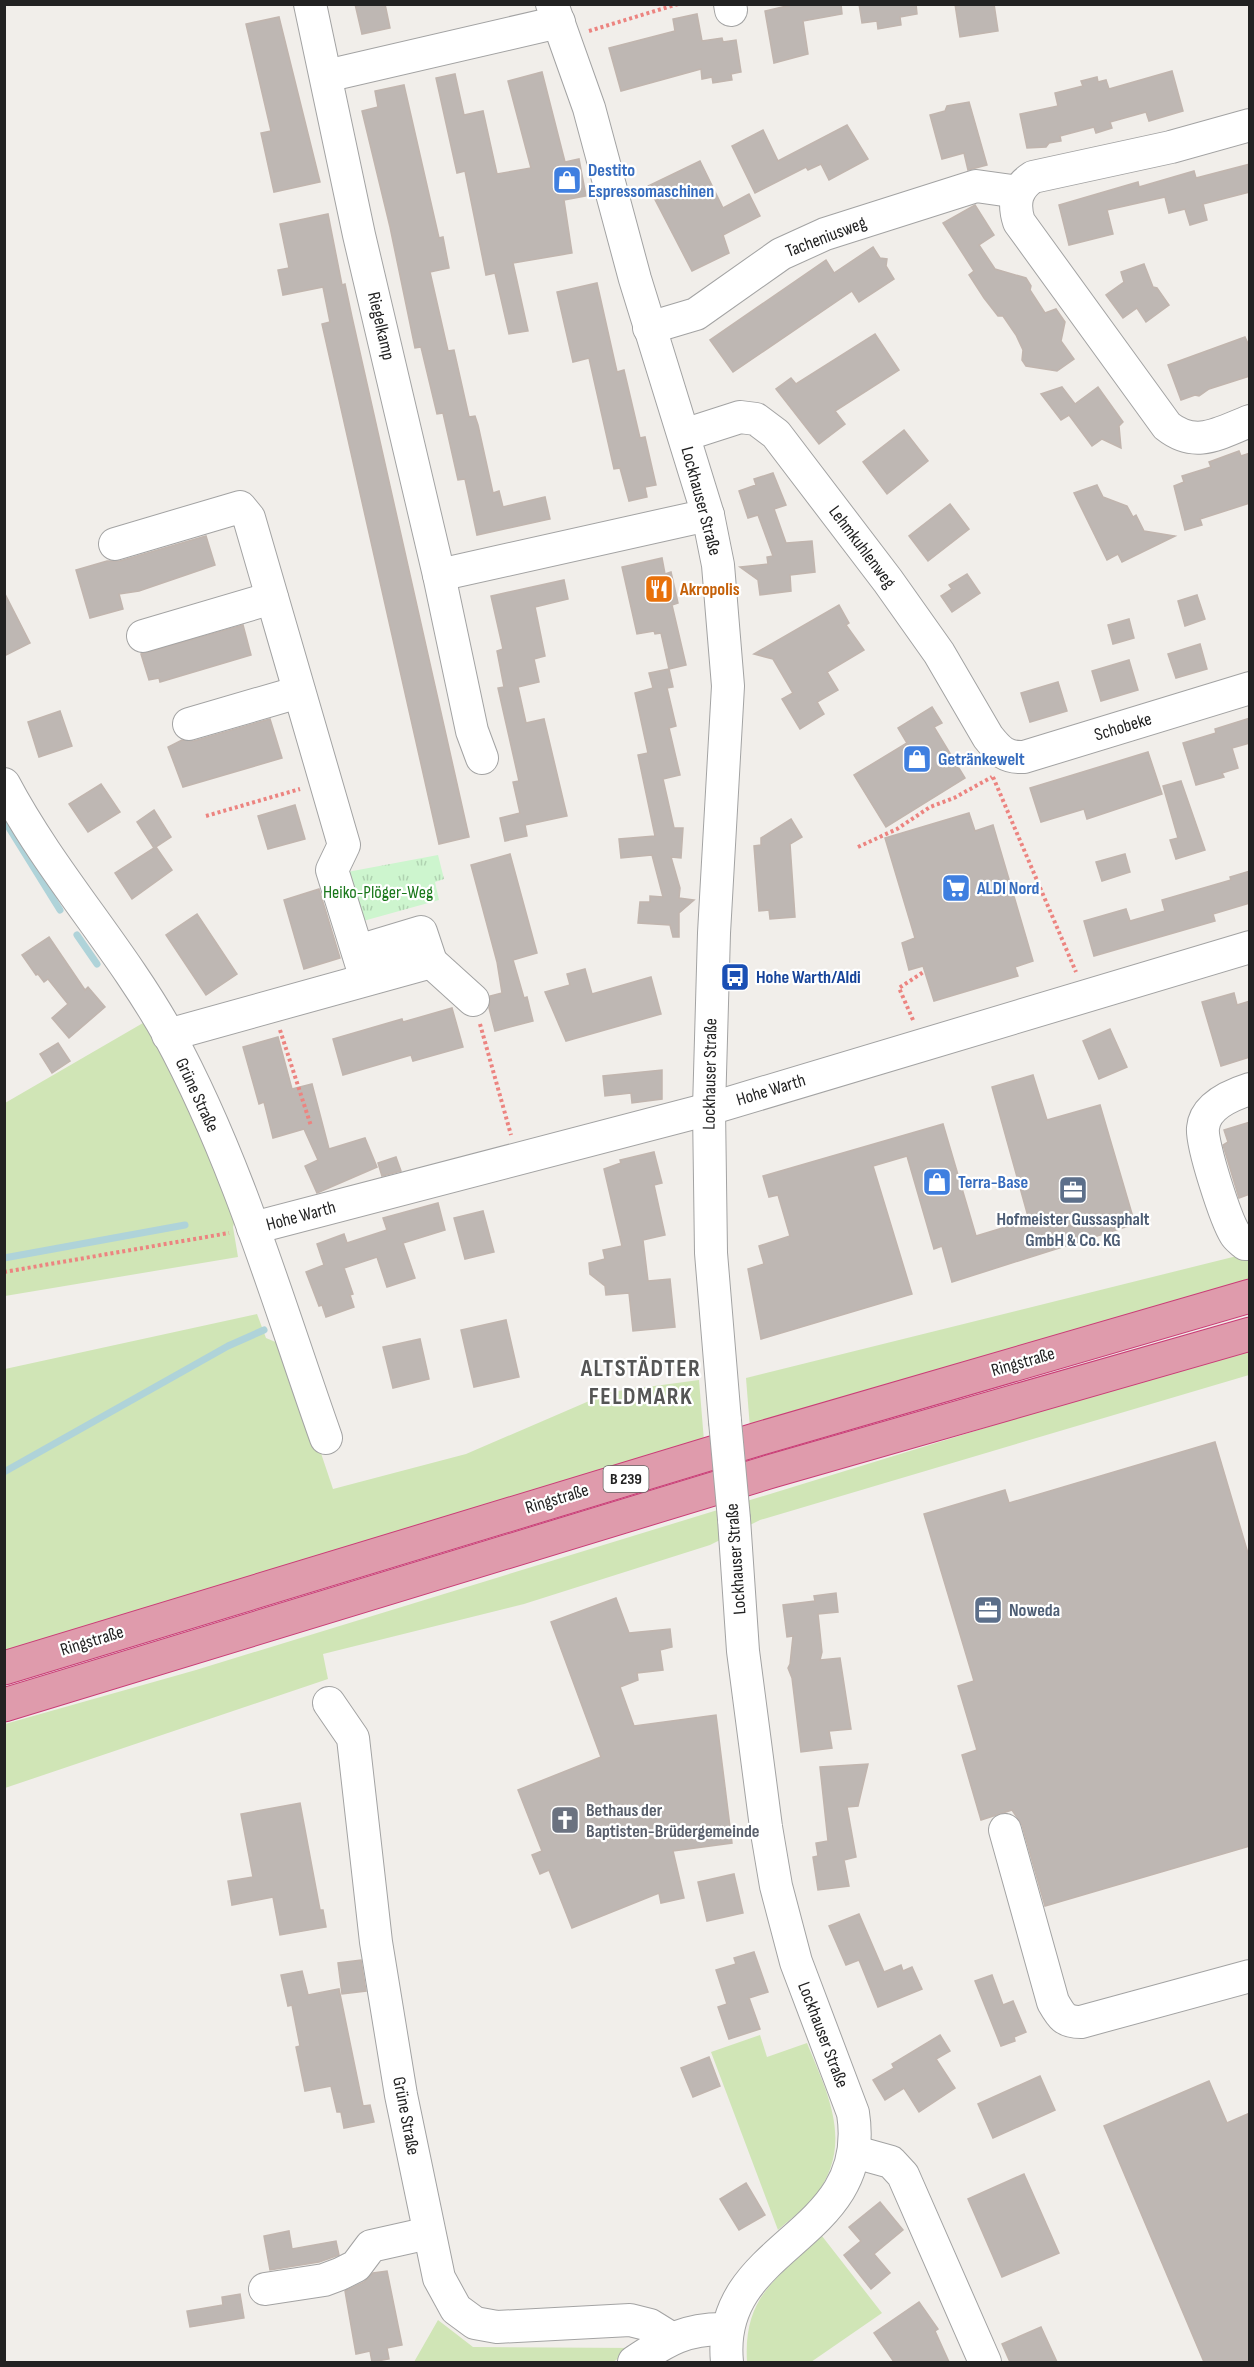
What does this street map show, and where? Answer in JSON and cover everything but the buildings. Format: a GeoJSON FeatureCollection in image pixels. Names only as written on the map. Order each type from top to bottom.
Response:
{"type":"FeatureCollection","features":[{"type":"Feature","properties":{"kind":"highway","name":"Ringstraße"},"geometry":{"type":"LineString","coordinates":[[4,1668],[724,1449],[1250,1296]]}},
{"type":"Feature","properties":{"kind":"highway","name":"Ringstraße"},"geometry":{"type":"LineString","coordinates":[[4,1705],[760,1474],[1250,1334]]}},
{"type":"Feature","properties":{"kind":"street","name":"Riegelkamp"},"geometry":{"type":"LineString","coordinates":[[310,4],[359,235],[439,575],[472,731],[482,758]]}},
{"type":"Feature","properties":{"kind":"street"},"geometry":{"type":"LineString","coordinates":[[326,76],[559,23]]}},
{"type":"Feature","properties":{"kind":"street","name":"Lockhauser Straße"},"geometry":{"type":"LineString","coordinates":[[559,23],[589,108],[649,328],[708,515],[718,566],[728,686],[714,933],[709,1109],[711,1253],[743,1651],[776,1886],[796,1962],[853,2113],[856,2132],[855,2152],[846,2179],[833,2202],[760,2269],[737,2301],[727,2329],[727,2362]]}},
{"type":"Feature","properties":{"kind":"street"},"geometry":{"type":"LineString","coordinates":[[1250,124],[1171,147],[1033,177],[1023,184],[1018,192],[1015,210],[1019,222],[1167,426],[1181,437],[1196,439],[1250,421]]}},
{"type":"Feature","properties":{"kind":"street","name":"Tacheniusweg"},"geometry":{"type":"LineString","coordinates":[[649,328],[696,314],[781,254],[825,234],[976,186],[1018,192]]}},
{"type":"Feature","properties":{"kind":"street","name":"Lehmkuhlenweg"},"geometry":{"type":"LineString","coordinates":[[684,435],[740,417],[756,420],[776,434],[926,634],[997,749]]}},
{"type":"Feature","properties":{"kind":"street"},"geometry":{"type":"LineString","coordinates":[[115,544],[240,507],[249,518],[344,845],[332,870],[362,965]]}},
{"type":"Feature","properties":{"kind":"street"},"geometry":{"type":"LineString","coordinates":[[439,575],[708,515]]}},
{"type":"Feature","properties":{"kind":"street"},"geometry":{"type":"LineString","coordinates":[[143,636],[272,598]]}},
{"type":"Feature","properties":{"kind":"street","name":"Schobeke"},"geometry":{"type":"LineString","coordinates":[[997,749],[1010,757],[1024,756],[1250,688]]}},
{"type":"Feature","properties":{"kind":"street"},"geometry":{"type":"LineString","coordinates":[[189,724],[299,692]]}},
{"type":"Feature","properties":{"kind":"street","name":"Grüne Straße"},"geometry":{"type":"LineString","coordinates":[[4,784],[27,827],[134,978],[168,1035],[200,1098],[254,1228],[326,1438]]}},
{"type":"Feature","properties":{"kind":"street","name":"Hohe Warth"},"geometry":{"type":"LineString","coordinates":[[254,1228],[709,1109],[922,1043],[1250,947]]}},
{"type":"Feature","properties":{"kind":"street"},"geometry":{"type":"LineString","coordinates":[[168,1035],[273,1005],[362,965],[431,962],[473,1000]]}},
{"type":"Feature","properties":{"kind":"street"},"geometry":{"type":"LineString","coordinates":[[1250,1089],[1237,1093],[1211,1109],[1202,1129],[1212,1172],[1235,1234],[1245,1244],[1250,1244]]}},
{"type":"Feature","properties":{"kind":"street","name":"Grüne Straße"},"geometry":{"type":"LineString","coordinates":[[329,1703],[353,1738],[376,1942],[401,2095],[439,2278],[456,2309],[475,2323],[497,2327],[630,2320],[650,2325],[671,2338]]}},
{"type":"Feature","properties":{"kind":"street"},"geometry":{"type":"LineString","coordinates":[[1005,1830],[1053,2002],[1061,2017],[1069,2022],[1081,2022],[1250,1976]]}},
{"type":"Feature","properties":{"kind":"street"},"geometry":{"type":"LineString","coordinates":[[855,2152],[891,2162],[903,2175],[985,2362]]}},
{"type":"Feature","properties":{"kind":"street"},"geometry":{"type":"LineString","coordinates":[[265,2289],[332,2277],[356,2266],[371,2246],[429,2233]]}},
{"type":"Feature","properties":{"kind":"street"},"geometry":{"type":"LineString","coordinates":[[634,2362],[671,2338],[690,2331],[727,2329]]}},
{"type":"Feature","properties":{"kind":"path"},"geometry":{"type":"LineString","coordinates":[[559,23],[589,31],[678,4]]}},
{"type":"Feature","properties":{"kind":"path"},"geometry":{"type":"LineString","coordinates":[[858,847],[897,830],[930,807],[954,798],[993,776],[1087,996]]}},
{"type":"Feature","properties":{"kind":"path"},"geometry":{"type":"LineString","coordinates":[[206,816],[325,781]]}},
{"type":"Feature","properties":{"kind":"path"},"geometry":{"type":"LineString","coordinates":[[922,1043],[899,988],[925,971]]}},
{"type":"Feature","properties":{"kind":"path"},"geometry":{"type":"LineString","coordinates":[[473,1000],[518,1159]]}},
{"type":"Feature","properties":{"kind":"path"},"geometry":{"type":"LineString","coordinates":[[273,1005],[296,1085],[300,1089],[311,1126]]}},
{"type":"Feature","properties":{"kind":"path"},"geometry":{"type":"LineString","coordinates":[[4,1272],[254,1228]]}},
{"type":"Feature","properties":{"kind":"green space","name":"Heiko-Plöger-Weg"},"geometry":{"type":"Polygon","coordinates":[[[438,855],[444,879],[435,882],[439,900],[356,923],[342,873],[438,855]]]}},
{"type":"Feature","properties":{"kind":"green space"},"geometry":{"type":"Polygon","coordinates":[[[143,1023],[187,1096],[236,1215],[233,1227],[238,1257],[5,1296],[5,1103],[143,1023]]]}},
{"type":"Feature","properties":{"kind":"green space"},"geometry":{"type":"Polygon","coordinates":[[[1249,1253],[1249,1282],[750,1428],[746,1378],[1249,1253]]]}},
{"type":"Feature","properties":{"kind":"green space"},"geometry":{"type":"Polygon","coordinates":[[[257,1314],[266,1338],[285,1346],[333,1489],[466,1454],[610,1392],[699,1380],[704,1441],[5,1652],[5,1369],[257,1314]]]}},
{"type":"Feature","properties":{"kind":"green space"},"geometry":{"type":"Polygon","coordinates":[[[1249,1347],[1249,1375],[760,1520],[710,1545],[524,1604],[323,1654],[328,1679],[5,1788],[5,1724],[196,1670],[1249,1347]]]}},
{"type":"Feature","properties":{"kind":"green space"},"geometry":{"type":"Polygon","coordinates":[[[760,2035],[767,2057],[807,2043],[830,2102],[834,2121],[833,2160],[826,2179],[813,2199],[778,2230],[711,2052],[760,2035]]]}},
{"type":"Feature","properties":{"kind":"green space"},"geometry":{"type":"Polygon","coordinates":[[[822,2236],[882,2313],[811,2362],[747,2362],[747,2339],[757,2304],[778,2277],[822,2236]]]}},
{"type":"Feature","properties":{"kind":"green space"},"geometry":{"type":"Polygon","coordinates":[[[438,2320],[473,2347],[634,2348],[613,2362],[414,2362],[438,2320]]]}},
{"type":"Feature","properties":{"kind":"waterway"},"geometry":{"type":"LineString","coordinates":[[6,823],[60,910]]}},
{"type":"Feature","properties":{"kind":"waterway"},"geometry":{"type":"LineString","coordinates":[[77,935],[97,964]]}},
{"type":"Feature","properties":{"kind":"waterway"},"geometry":{"type":"LineString","coordinates":[[4,1258],[185,1225]]}},
{"type":"Feature","properties":{"kind":"waterway"},"geometry":{"type":"LineString","coordinates":[[4,1472],[228,1346],[264,1330]]}},
{"type":"Feature","properties":{"kind":"place","name":"Destito Espressomaschinen"},"geometry":{"type":"Point","coordinates":[567,180]}},
{"type":"Feature","properties":{"kind":"place","name":"Akropolis"},"geometry":{"type":"Point","coordinates":[659,589]}},
{"type":"Feature","properties":{"kind":"place","name":"Getränkewelt"},"geometry":{"type":"Point","coordinates":[917,759]}},
{"type":"Feature","properties":{"kind":"place","name":"ALDI Nord"},"geometry":{"type":"Point","coordinates":[956,888]}},
{"type":"Feature","properties":{"kind":"place","name":"Hohe Warth/Aldi"},"geometry":{"type":"Point","coordinates":[735,977]}},
{"type":"Feature","properties":{"kind":"place","name":"Terra-Base"},"geometry":{"type":"Point","coordinates":[937,1182]}},
{"type":"Feature","properties":{"kind":"place","name":"Hofmeister Gussasphalt GmbH & Co. KG"},"geometry":{"type":"Point","coordinates":[1073,1190]}},
{"type":"Feature","properties":{"kind":"place","name":"Noweda"},"geometry":{"type":"Point","coordinates":[988,1610]}},
{"type":"Feature","properties":{"kind":"place","name":"Bethaus der Baptisten-Brüdergemeinde"},"geometry":{"type":"Point","coordinates":[565,1820]}},
{"type":"Feature","properties":{"kind":"district","name":"ALTSTÄDTER FELDMARK"},"geometry":{"type":"Point","coordinates":[641,1382]}}]}
